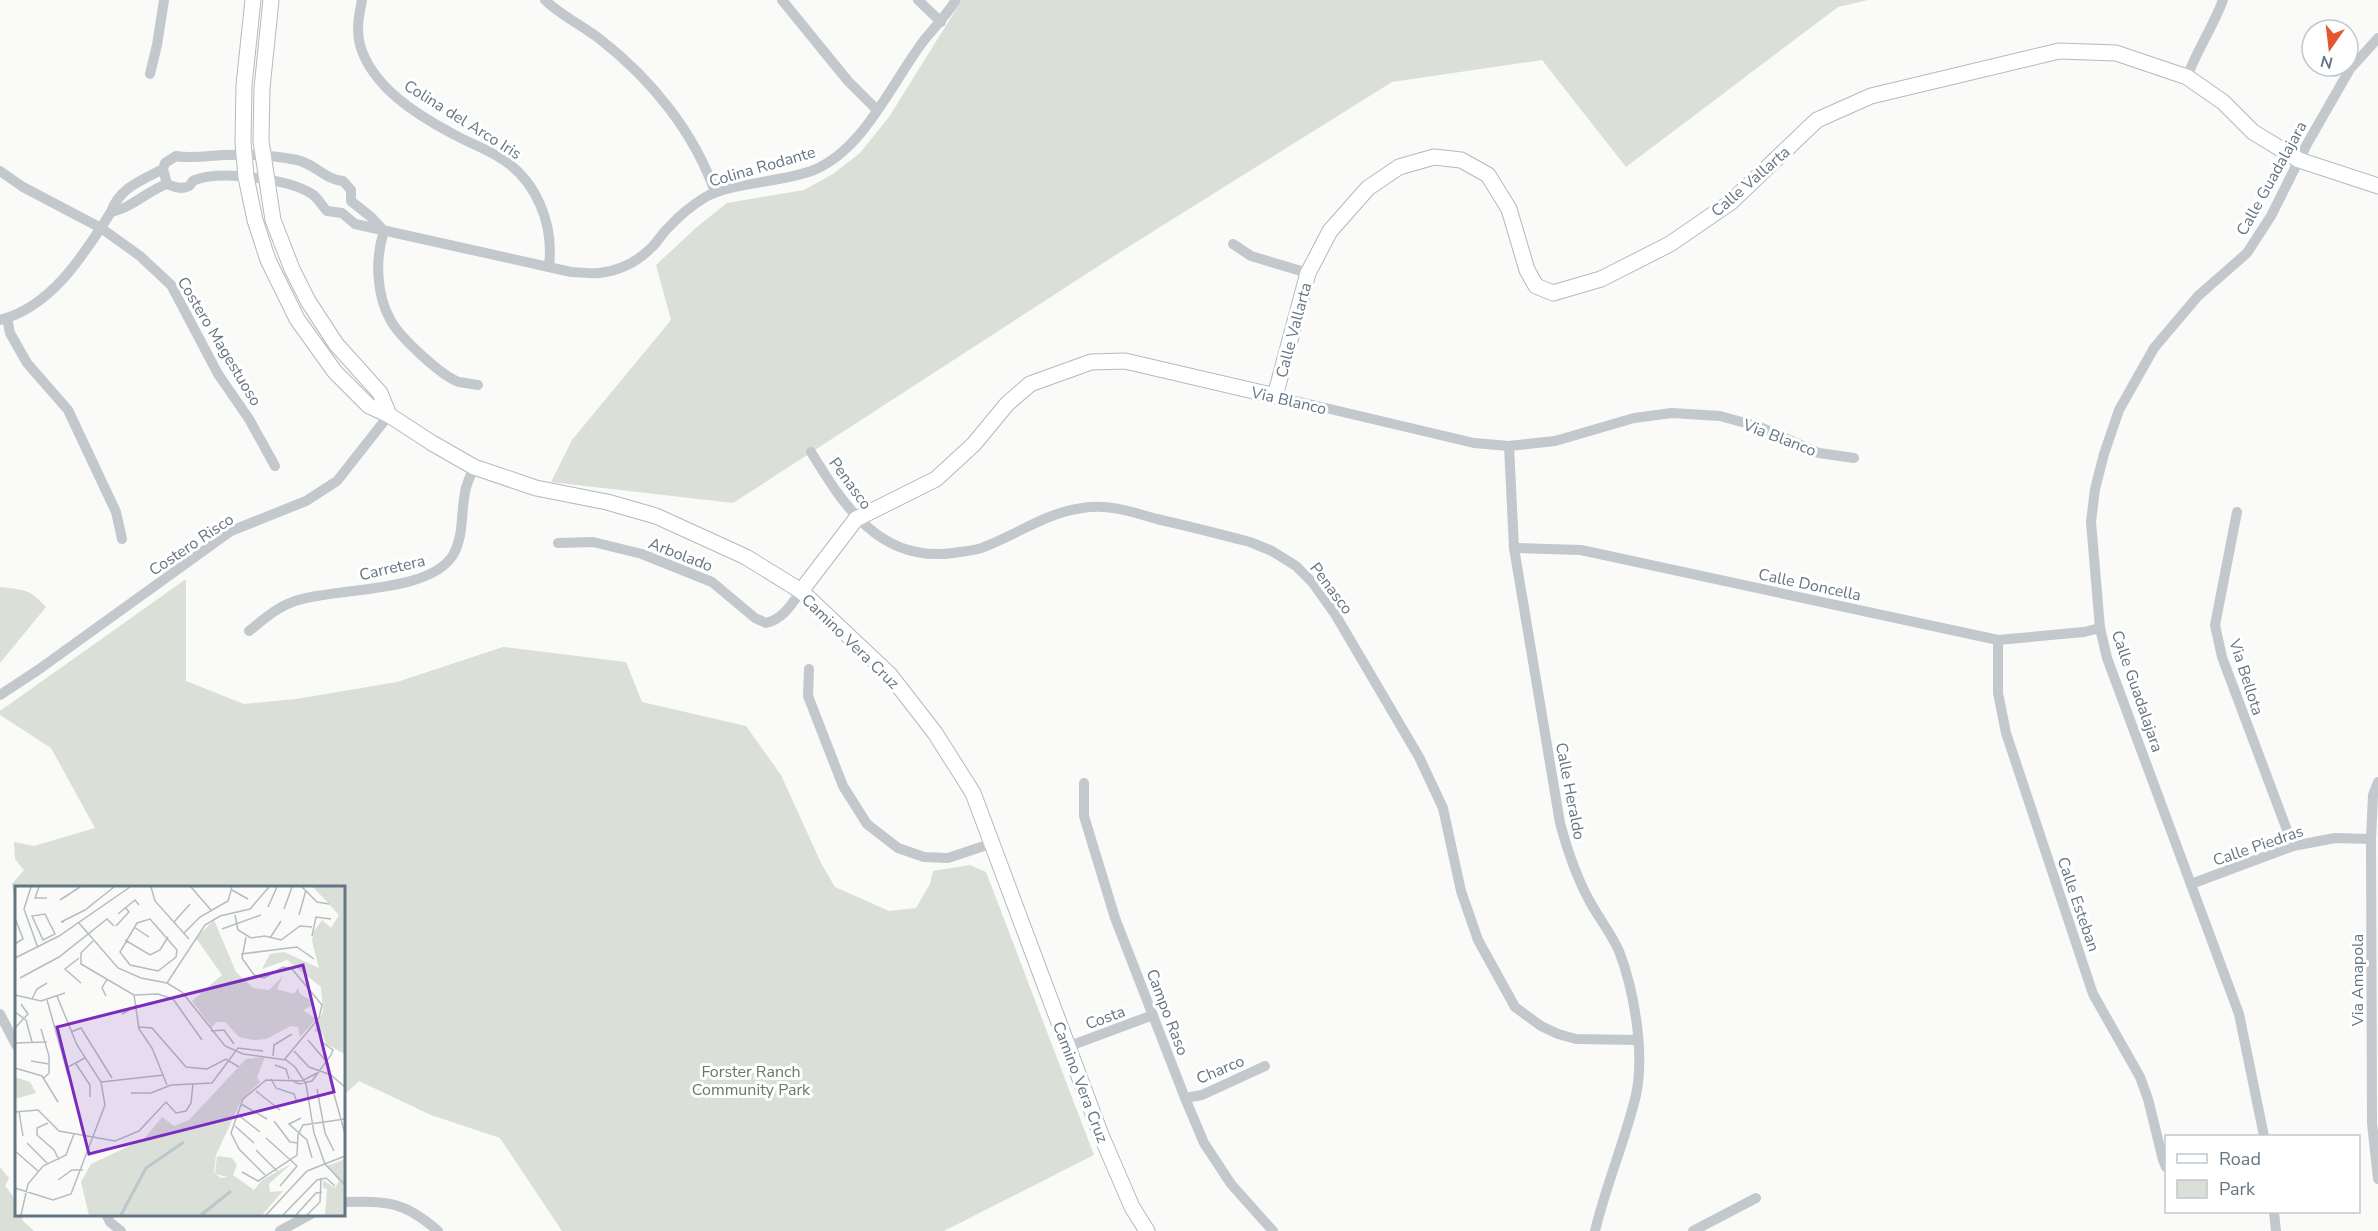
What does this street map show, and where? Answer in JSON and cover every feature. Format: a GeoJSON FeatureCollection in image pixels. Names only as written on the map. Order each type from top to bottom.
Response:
{"type":"FeatureCollection","features":[{"type":"Feature","properties":{"kind":"main road","name":"Camino Vera Cruz"},"geometry":{"type":"LineString","coordinates":[[253,0],[244,85],[244,155],[255,220],[268,260],[297,319],[335,372],[369,406],[389,415],[474,467],[536,488],[607,502],[656,516],[746,557],[801,591],[890,675],[935,733],[973,793],[1101,1135],[1132,1207],[1147,1231]]}},
{"type":"Feature","properties":{"kind":"main road"},"geometry":{"type":"LineString","coordinates":[[271,0],[262,88],[261,141],[273,220],[292,269],[308,301],[336,344],[380,393],[389,415]]}},
{"type":"Feature","properties":{"kind":"main road","name":"Calle Vallarta"},"geometry":{"type":"LineString","coordinates":[[1275,396],[1308,273],[1330,231],[1368,188],[1399,167],[1434,157],[1461,160],[1488,175],[1509,208],[1527,270],[1536,286],[1553,293],[1601,279],[1670,244],[1731,202],[1817,120],[1871,96],[2059,51],[2116,53],[2187,76],[2223,102],[2253,132],[2299,160],[2378,186]]}},
{"type":"Feature","properties":{"kind":"main road","name":"Via Blanco"},"geometry":{"type":"LineString","coordinates":[[801,591],[856,519],[936,479],[974,444],[1007,404],[1030,384],[1091,363],[1125,361],[1275,396]]}},
{"type":"Feature","properties":{"kind":"street"},"geometry":{"type":"LineString","coordinates":[[150,74],[164,0]]}},
{"type":"Feature","properties":{"kind":"street","name":"Colina del Arco Iris"},"geometry":{"type":"LineString","coordinates":[[362,0],[357,20],[360,45],[375,76],[403,102],[452,134],[502,159],[519,173],[535,193],[546,220],[551,249],[549,266]]}},
{"type":"Feature","properties":{"kind":"street"},"geometry":{"type":"LineString","coordinates":[[545,0],[624,58],[651,86],[687,134],[701,158],[715,192]]}},
{"type":"Feature","properties":{"kind":"street"},"geometry":{"type":"LineString","coordinates":[[782,0],[848,81],[878,110]]}},
{"type":"Feature","properties":{"kind":"street"},"geometry":{"type":"LineString","coordinates":[[918,0],[941,22]]}},
{"type":"Feature","properties":{"kind":"street","name":"Colina Rodante"},"geometry":{"type":"LineString","coordinates":[[111,212],[123,210],[152,189],[167,184],[176,188],[188,186],[194,180],[230,175],[267,178],[290,183],[314,195],[327,211],[342,213],[355,224],[571,272],[598,273],[618,269],[636,261],[695,204],[715,192],[774,181],[815,170],[831,160],[849,145],[878,110],[925,40],[956,0]]}},
{"type":"Feature","properties":{"kind":"street"},"geometry":{"type":"LineString","coordinates":[[2187,76],[2192,62],[2216,20],[2223,0]]}},
{"type":"Feature","properties":{"kind":"street","name":"Calle Guadalajara"},"geometry":{"type":"LineString","coordinates":[[2264,1135],[2239,1014],[2107,658],[2100,628],[2091,522],[2095,489],[2119,410],[2154,348],[2198,296],[2247,253],[2271,216],[2299,160],[2350,69],[2378,38]]}},
{"type":"Feature","properties":{"kind":"street"},"geometry":{"type":"LineString","coordinates":[[167,184],[165,164],[176,156],[190,158],[244,155],[299,160],[313,166],[333,180],[343,181],[351,190],[351,201],[342,213]]}},
{"type":"Feature","properties":{"kind":"street"},"geometry":{"type":"LineString","coordinates":[[122,539],[116,512],[68,410],[27,363],[4,319],[31,306],[64,279],[101,228],[115,200],[124,191],[164,169]]}},
{"type":"Feature","properties":{"kind":"street","name":"Costero Magestuoso"},"geometry":{"type":"LineString","coordinates":[[0,171],[23,187],[101,228],[140,256],[171,285],[218,374],[249,419],[275,466]]}},
{"type":"Feature","properties":{"kind":"street"},"geometry":{"type":"LineString","coordinates":[[351,201],[384,231],[378,248],[379,285],[391,321],[419,354],[457,381],[477,385]]}},
{"type":"Feature","properties":{"kind":"street"},"geometry":{"type":"LineString","coordinates":[[1233,244],[1251,256],[1308,273]]}},
{"type":"Feature","properties":{"kind":"street","name":"Via Blanco"},"geometry":{"type":"LineString","coordinates":[[1275,396],[1474,443],[1509,446],[1555,441],[1634,418],[1672,413],[1720,416],[1760,427],[1819,453],[1854,458]]}},
{"type":"Feature","properties":{"kind":"street","name":"Costero Risco"},"geometry":{"type":"LineString","coordinates":[[0,695],[231,531],[306,501],[337,481],[389,415]]}},
{"type":"Feature","properties":{"kind":"street","name":"Calle Heraldo"},"geometry":{"type":"LineString","coordinates":[[1509,446],[1514,548],[1560,823],[1568,851],[1588,897],[1618,948],[1628,977],[1636,1021],[1636,1093],[1595,1231]]}},
{"type":"Feature","properties":{"kind":"street","name":"Penasco"},"geometry":{"type":"LineString","coordinates":[[811,452],[834,490],[856,519],[897,546],[920,552],[943,554],[982,548],[1042,518],[1077,509],[1111,507],[1250,542],[1272,551],[1296,566],[1313,584],[1335,614],[1419,757],[1443,808],[1461,891],[1478,940],[1513,1004],[1532,1020],[1558,1034],[1588,1041],[1637,1040]]}},
{"type":"Feature","properties":{"kind":"street","name":"Carretera"},"geometry":{"type":"LineString","coordinates":[[249,631],[274,610],[295,601],[411,581],[431,575],[444,567],[458,545],[466,489],[474,467]]}},
{"type":"Feature","properties":{"kind":"street","name":"Via Bellota"},"geometry":{"type":"LineString","coordinates":[[2237,512],[2215,625],[2222,657],[2293,846]]}},
{"type":"Feature","properties":{"kind":"street","name":"Arbolado"},"geometry":{"type":"LineString","coordinates":[[558,543],[593,542],[642,554],[712,582],[755,618],[766,623],[776,621],[801,591]]}},
{"type":"Feature","properties":{"kind":"street","name":"Calle Doncella"},"geometry":{"type":"LineString","coordinates":[[1514,548],[1581,550],[1998,640],[2084,632],[2100,628]]}},
{"type":"Feature","properties":{"kind":"street","name":"Calle Esteban"},"geometry":{"type":"LineString","coordinates":[[1998,640],[1998,693],[2006,733],[2093,994],[2140,1077],[2165,1165]]}},
{"type":"Feature","properties":{"kind":"street"},"geometry":{"type":"LineString","coordinates":[[809,669],[808,696],[843,786],[867,824],[898,848],[924,858],[948,858],[993,843]]}},
{"type":"Feature","properties":{"kind":"street","name":"Via Amapola"},"geometry":{"type":"LineString","coordinates":[[2378,782],[2373,795],[2371,839],[2372,1123],[2378,1179]]}},
{"type":"Feature","properties":{"kind":"street","name":"Campo Raso"},"geometry":{"type":"LineString","coordinates":[[1084,783],[1084,816],[1114,918],[1185,1098],[1204,1143],[1231,1184],[1273,1231]]}},
{"type":"Feature","properties":{"kind":"street","name":"Calle Piedras"},"geometry":{"type":"LineString","coordinates":[[2191,884],[2293,846],[2335,838],[2371,839]]}},
{"type":"Feature","properties":{"kind":"street"},"geometry":{"type":"LineString","coordinates":[[0,1014],[15,1043]]}},
{"type":"Feature","properties":{"kind":"street","name":"Costa"},"geometry":{"type":"LineString","coordinates":[[1067,1047],[1154,1015]]}},
{"type":"Feature","properties":{"kind":"street","name":"Charco"},"geometry":{"type":"LineString","coordinates":[[1185,1098],[1202,1095],[1266,1066]]}},
{"type":"Feature","properties":{"kind":"street"},"geometry":{"type":"LineString","coordinates":[[1693,1231],[1756,1198]]}},
{"type":"Feature","properties":{"kind":"street"},"geometry":{"type":"LineString","coordinates":[[345,1202],[383,1201],[418,1213],[438,1231]]}},
{"type":"Feature","properties":{"kind":"street"},"geometry":{"type":"LineString","coordinates":[[2274,1213],[2276,1231]]}},
{"type":"Feature","properties":{"kind":"street"},"geometry":{"type":"LineString","coordinates":[[107,1216],[121,1231]]}},
{"type":"Feature","properties":{"kind":"street"},"geometry":{"type":"LineString","coordinates":[[280,1231],[309,1216]]}},
{"type":"Feature","properties":{"kind":"green space"},"geometry":{"type":"Polygon","coordinates":[[[962,0],[1868,0],[1838,7],[1626,167],[1542,60],[1392,82],[1117,254],[733,503],[551,482],[572,440],[671,320],[656,265],[727,203],[804,190],[833,174],[860,153],[889,117],[962,0]]]}},
{"type":"Feature","properties":{"kind":"green space","name":"Forster Ranch Community Park"},"geometry":{"type":"Polygon","coordinates":[[[186,579],[186,681],[244,704],[296,699],[397,682],[503,647],[626,662],[642,702],[746,726],[781,775],[821,863],[835,887],[889,911],[916,908],[930,884],[933,871],[970,865],[986,872],[1094,1155],[944,1231],[562,1231],[500,1138],[431,1115],[359,1081],[345,1094],[345,886],[15,886],[14,896],[12,884],[24,870],[15,859],[14,842],[34,846],[95,828],[51,748],[0,715],[0,711],[186,579]]]}},
{"type":"Feature","properties":{"kind":"green space"},"geometry":{"type":"Polygon","coordinates":[[[0,587],[30,593],[46,607],[0,663],[0,587]]]}},
{"type":"Feature","properties":{"kind":"green space"},"geometry":{"type":"Polygon","coordinates":[[[0,1167],[9,1178],[5,1186],[15,1199],[15,1216],[24,1216],[22,1220],[34,1231],[0,1231],[0,1167]]]}}]}
